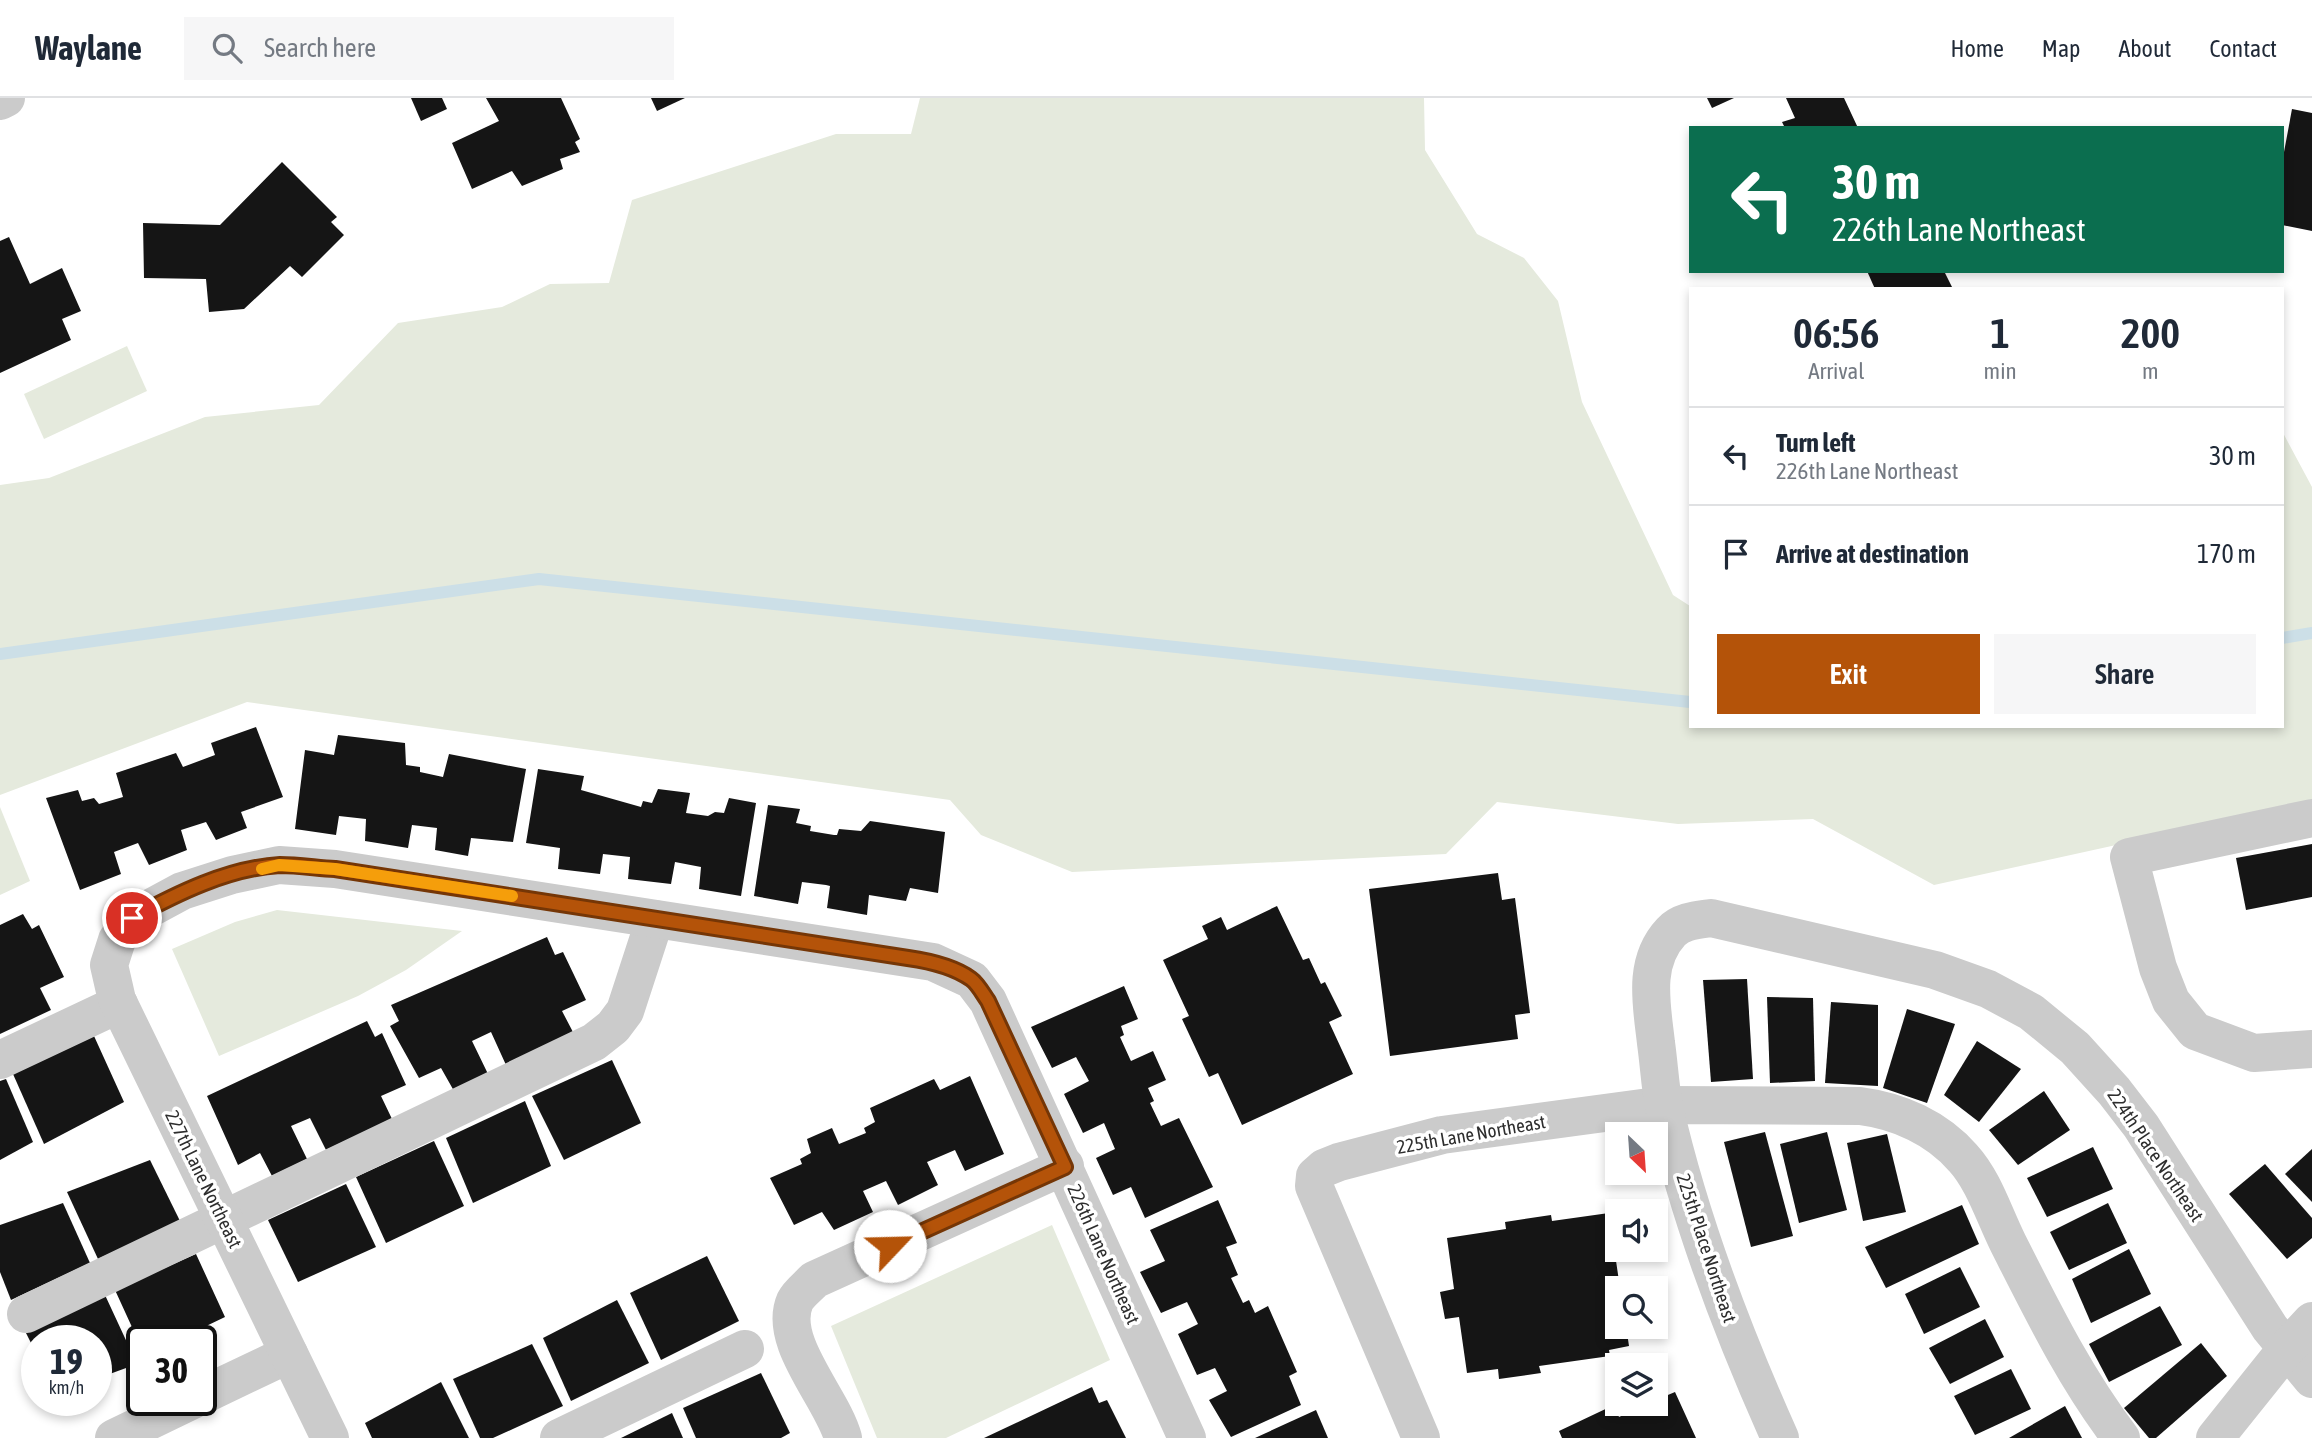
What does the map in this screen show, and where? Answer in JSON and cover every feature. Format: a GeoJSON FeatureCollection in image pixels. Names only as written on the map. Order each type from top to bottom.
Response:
{"type":"FeatureCollection","features":[{"type":"Feature","properties":{"kind":"street"},"geometry":{"type":"LineString","coordinates":[[0,101],[6,98]]}},
{"type":"Feature","properties":{"kind":"street"},"geometry":{"type":"LineString","coordinates":[[2312,818],[2129,858],[2158,968],[2171,1001],[2195,1031],[2254,1053],[2312,1049]]}},
{"type":"Feature","properties":{"kind":"street","name":"226th Lane Northeast"},"geometry":{"type":"LineString","coordinates":[[132,918],[182,891],[232,875],[279,865],[335,869],[933,962],[972,980],[988,1001],[1187,1438]]}},
{"type":"Feature","properties":{"kind":"street","name":"227th Lane Northeast"},"geometry":{"type":"LineString","coordinates":[[132,918],[117,940],[109,965],[119,1004],[330,1438]]}},
{"type":"Feature","properties":{"kind":"street","name":"224th Place Northeast"},"geometry":{"type":"LineString","coordinates":[[1673,930],[1689,922],[1711,918],[1935,970],[1988,989],[2031,1012],[2075,1048],[2141,1126],[2270,1328],[2299,1335],[2312,1379]]}},
{"type":"Feature","properties":{"kind":"street"},"geometry":{"type":"LineString","coordinates":[[26,1314],[594,1042],[613,1027],[625,1011],[655,919]]}},
{"type":"Feature","properties":{"kind":"street","name":"225th Place Northeast"},"geometry":{"type":"LineString","coordinates":[[1673,930],[1662,945],[1653,966],[1650,991],[1664,1105],[1689,1200],[1711,1269],[1741,1351],[1780,1438]]}},
{"type":"Feature","properties":{"kind":"street"},"geometry":{"type":"LineString","coordinates":[[0,1060],[119,1004]]}},
{"type":"Feature","properties":{"kind":"street"},"geometry":{"type":"LineString","coordinates":[[1664,1105],[1860,1106],[1885,1109],[1916,1122],[1947,1142],[1965,1159],[2071,1365],[2120,1438]]}},
{"type":"Feature","properties":{"kind":"street","name":"225th Lane Northeast"},"geometry":{"type":"LineString","coordinates":[[1421,1438],[1314,1186],[1315,1176],[1339,1161],[1442,1135],[1664,1105]]}},
{"type":"Feature","properties":{"kind":"street"},"geometry":{"type":"LineString","coordinates":[[843,1438],[796,1343],[792,1320],[796,1300],[814,1280],[1065,1167]]}},
{"type":"Feature","properties":{"kind":"street"},"geometry":{"type":"LineString","coordinates":[[2215,1438],[2299,1335]]}},
{"type":"Feature","properties":{"kind":"street"},"geometry":{"type":"LineString","coordinates":[[559,1438],[745,1349]]}},
{"type":"Feature","properties":{"kind":"street"},"geometry":{"type":"LineString","coordinates":[[217,1388],[289,1354]]}},
{"type":"Feature","properties":{"kind":"street"},"geometry":{"type":"LineString","coordinates":[[114,1438],[160,1416]]}},
{"type":"Feature","properties":{"kind":"shaded area"},"geometry":{"type":"Polygon","coordinates":[[[920,98],[1424,98],[1425,150],[1477,234],[1524,258],[1558,301],[1582,402],[1673,595],[1689,605],[1689,728],[2284,728],[2284,435],[2312,487],[2312,802],[1934,885],[1813,819],[1678,824],[1497,802],[1446,854],[1072,872],[981,835],[950,800],[247,702],[0,795],[0,485],[49,478],[205,417],[319,405],[398,323],[502,307],[550,284],[609,283],[632,200],[836,134],[911,134],[920,98]]]}},
{"type":"Feature","properties":{"kind":"shaded area"},"geometry":{"type":"Polygon","coordinates":[[[127,346],[147,391],[44,439],[24,394],[127,346]]]}},
{"type":"Feature","properties":{"kind":"shaded area"},"geometry":{"type":"Polygon","coordinates":[[[0,807],[30,881],[0,895],[0,807]]]}},
{"type":"Feature","properties":{"kind":"shaded area"},"geometry":{"type":"Polygon","coordinates":[[[277,910],[462,931],[406,970],[358,996],[219,1056],[172,949],[235,922],[277,910]]]}},
{"type":"Feature","properties":{"kind":"shaded area"},"geometry":{"type":"Polygon","coordinates":[[[1052,1225],[1110,1360],[946,1438],[877,1438],[831,1326],[1052,1225]]]}},
{"type":"Feature","properties":{"kind":"building"},"geometry":{"type":"Polygon","coordinates":[[[411,98],[442,98],[447,109],[421,121],[411,98]]]}},
{"type":"Feature","properties":{"kind":"building"},"geometry":{"type":"Polygon","coordinates":[[[486,98],[561,98],[580,139],[575,142],[580,152],[560,159],[563,169],[522,186],[512,171],[472,189],[452,143],[499,121],[486,98]]]}},
{"type":"Feature","properties":{"kind":"building"},"geometry":{"type":"Polygon","coordinates":[[[651,98],[685,98],[657,111],[651,98]]]}},
{"type":"Feature","properties":{"kind":"building"},"geometry":{"type":"Polygon","coordinates":[[[1707,98],[1734,98],[1712,108],[1707,98]]]}},
{"type":"Feature","properties":{"kind":"building"},"geometry":{"type":"Polygon","coordinates":[[[1786,98],[1844,98],[1857,126],[1784,126],[1782,122],[1795,118],[1786,98]]]}},
{"type":"Feature","properties":{"kind":"building"},"geometry":{"type":"Polygon","coordinates":[[[2292,109],[2312,113],[2312,231],[2284,225],[2284,152],[2292,109]]]}},
{"type":"Feature","properties":{"kind":"building"},"geometry":{"type":"Polygon","coordinates":[[[282,162],[337,217],[331,222],[344,235],[302,277],[290,266],[244,309],[209,312],[206,279],[144,278],[143,223],[220,225],[282,162]]]}},
{"type":"Feature","properties":{"kind":"building"},"geometry":{"type":"Polygon","coordinates":[[[9,237],[30,284],[62,268],[81,311],[62,319],[71,340],[0,373],[0,241],[9,237]]]}},
{"type":"Feature","properties":{"kind":"building"},"geometry":{"type":"Polygon","coordinates":[[[1868,273],[1945,273],[1952,287],[1874,287],[1868,273]]]}},
{"type":"Feature","properties":{"kind":"building"},"geometry":{"type":"Polygon","coordinates":[[[256,727],[283,797],[241,812],[247,828],[216,840],[206,822],[181,830],[187,850],[149,865],[138,843],[114,852],[121,874],[80,890],[46,798],[78,790],[82,801],[94,798],[99,804],[123,797],[116,773],[176,753],[183,767],[215,755],[211,743],[256,727]]]}},
{"type":"Feature","properties":{"kind":"building"},"geometry":{"type":"Polygon","coordinates":[[[338,735],[405,743],[406,765],[420,767],[420,772],[443,777],[449,754],[526,769],[513,842],[471,838],[468,856],[435,850],[437,828],[412,825],[408,848],[365,841],[366,819],[339,816],[336,835],[295,829],[305,750],[334,755],[338,735]]]}},
{"type":"Feature","properties":{"kind":"building"},"geometry":{"type":"Polygon","coordinates":[[[538,769],[584,776],[581,790],[641,807],[643,801],[652,803],[658,789],[690,793],[686,813],[708,816],[715,812],[724,813],[729,798],[756,803],[741,896],[699,889],[701,867],[675,862],[671,884],[628,879],[630,857],[603,854],[600,874],[558,869],[560,848],[526,843],[538,769]]]}},
{"type":"Feature","properties":{"kind":"building"},"geometry":{"type":"Polygon","coordinates":[[[768,805],[800,809],[796,823],[811,826],[810,831],[834,835],[837,835],[839,829],[861,831],[870,821],[945,832],[938,893],[910,888],[906,901],[869,895],[867,915],[827,908],[830,886],[826,885],[802,882],[798,904],[754,896],[768,805]]]}},
{"type":"Feature","properties":{"kind":"building"},"geometry":{"type":"Polygon","coordinates":[[[2312,844],[2312,897],[2246,910],[2236,858],[2312,844]]]}},
{"type":"Feature","properties":{"kind":"building"},"geometry":{"type":"Polygon","coordinates":[[[1498,873],[1502,900],[1515,898],[1530,1013],[1515,1015],[1518,1039],[1390,1056],[1369,889],[1498,873]]]}},
{"type":"Feature","properties":{"kind":"building"},"geometry":{"type":"Polygon","coordinates":[[[1277,906],[1303,960],[1309,958],[1321,984],[1325,982],[1342,1016],[1329,1022],[1353,1074],[1242,1125],[1218,1073],[1209,1077],[1182,1019],[1189,1016],[1163,960],[1208,939],[1202,926],[1221,917],[1227,930],[1277,906]]]}},
{"type":"Feature","properties":{"kind":"building"},"geometry":{"type":"Polygon","coordinates":[[[23,914],[32,929],[39,925],[64,977],[40,988],[51,1010],[0,1034],[0,925],[23,914]]]}},
{"type":"Feature","properties":{"kind":"building"},"geometry":{"type":"Polygon","coordinates":[[[547,937],[555,955],[563,952],[586,1000],[562,1011],[574,1034],[506,1065],[491,1032],[472,1041],[488,1074],[454,1091],[441,1068],[419,1078],[390,1026],[399,1021],[391,1005],[547,937]]]}},
{"type":"Feature","properties":{"kind":"building"},"geometry":{"type":"Polygon","coordinates":[[[1747,979],[1753,1079],[1711,1082],[1703,980],[1747,979]]]}},
{"type":"Feature","properties":{"kind":"building"},"geometry":{"type":"Polygon","coordinates":[[[1124,986],[1138,1019],[1121,1026],[1124,1035],[1120,1037],[1131,1061],[1153,1051],[1166,1080],[1148,1088],[1154,1101],[1150,1103],[1161,1126],[1179,1118],[1213,1187],[1145,1218],[1131,1187],[1113,1195],[1096,1158],[1115,1149],[1104,1123],[1083,1133],[1064,1094],[1089,1081],[1076,1057],[1052,1068],[1031,1027],[1124,986]]]}},
{"type":"Feature","properties":{"kind":"building"},"geometry":{"type":"Polygon","coordinates":[[[1767,997],[1813,998],[1815,1081],[1770,1083],[1767,997]]]}},
{"type":"Feature","properties":{"kind":"building"},"geometry":{"type":"Polygon","coordinates":[[[1831,1002],[1878,1005],[1878,1086],[1825,1083],[1831,1002]]]}},
{"type":"Feature","properties":{"kind":"building"},"geometry":{"type":"Polygon","coordinates":[[[1907,1009],[1955,1024],[1927,1103],[1883,1088],[1907,1009]]]}},
{"type":"Feature","properties":{"kind":"building"},"geometry":{"type":"Polygon","coordinates":[[[367,1021],[375,1037],[382,1033],[406,1085],[381,1096],[392,1119],[326,1150],[310,1118],[291,1126],[307,1159],[272,1176],[260,1153],[238,1165],[207,1096],[367,1021]]]}},
{"type":"Feature","properties":{"kind":"building"},"geometry":{"type":"Polygon","coordinates":[[[94,1036],[124,1102],[44,1144],[13,1074],[94,1036]]]}},
{"type":"Feature","properties":{"kind":"building"},"geometry":{"type":"Polygon","coordinates":[[[1977,1041],[2021,1069],[1979,1122],[1944,1095],[1977,1041]]]}},
{"type":"Feature","properties":{"kind":"building"},"geometry":{"type":"Polygon","coordinates":[[[612,1060],[641,1123],[564,1160],[532,1096],[612,1060]]]}},
{"type":"Feature","properties":{"kind":"building"},"geometry":{"type":"Polygon","coordinates":[[[970,1076],[1004,1154],[965,1171],[955,1150],[927,1162],[938,1185],[898,1205],[886,1181],[863,1191],[873,1212],[834,1230],[822,1212],[794,1225],[770,1178],[802,1164],[800,1159],[811,1153],[807,1139],[832,1128],[839,1144],[866,1133],[864,1128],[875,1122],[870,1108],[934,1079],[940,1090],[970,1076]]]}},
{"type":"Feature","properties":{"kind":"building"},"geometry":{"type":"Polygon","coordinates":[[[6,1079],[33,1142],[0,1160],[0,1081],[6,1079]]]}},
{"type":"Feature","properties":{"kind":"building"},"geometry":{"type":"Polygon","coordinates":[[[2044,1091],[2070,1130],[2018,1165],[1989,1130],[2044,1091]]]}},
{"type":"Feature","properties":{"kind":"building"},"geometry":{"type":"Polygon","coordinates":[[[525,1101],[551,1166],[473,1203],[446,1138],[525,1101]]]}},
{"type":"Feature","properties":{"kind":"building"},"geometry":{"type":"Polygon","coordinates":[[[1765,1132],[1793,1236],[1751,1247],[1724,1142],[1765,1132]]]}},
{"type":"Feature","properties":{"kind":"building"},"geometry":{"type":"Polygon","coordinates":[[[1827,1132],[1847,1210],[1799,1223],[1780,1144],[1827,1132]]]}},
{"type":"Feature","properties":{"kind":"building"},"geometry":{"type":"Polygon","coordinates":[[[1887,1134],[1906,1212],[1863,1221],[1847,1143],[1887,1134]]]}},
{"type":"Feature","properties":{"kind":"building"},"geometry":{"type":"Polygon","coordinates":[[[434,1141],[464,1206],[386,1243],[356,1177],[434,1141]]]}},
{"type":"Feature","properties":{"kind":"building"},"geometry":{"type":"Polygon","coordinates":[[[2093,1147],[2113,1189],[2047,1217],[2027,1178],[2093,1147]]]}},
{"type":"Feature","properties":{"kind":"building"},"geometry":{"type":"Polygon","coordinates":[[[2312,1149],[2312,1202],[2285,1174],[2312,1149]]]}},
{"type":"Feature","properties":{"kind":"building"},"geometry":{"type":"Polygon","coordinates":[[[150,1160],[180,1221],[98,1259],[67,1192],[150,1160]]]}},
{"type":"Feature","properties":{"kind":"building"},"geometry":{"type":"Polygon","coordinates":[[[2265,1164],[2312,1218],[2312,1238],[2287,1259],[2229,1194],[2265,1164]]]}},
{"type":"Feature","properties":{"kind":"building"},"geometry":{"type":"Polygon","coordinates":[[[346,1184],[376,1247],[298,1282],[268,1220],[346,1184]]]}},
{"type":"Feature","properties":{"kind":"building"},"geometry":{"type":"Polygon","coordinates":[[[1218,1200],[1237,1243],[1226,1247],[1238,1275],[1231,1278],[1243,1303],[1249,1300],[1255,1313],[1268,1306],[1297,1372],[1289,1376],[1301,1405],[1231,1437],[1209,1400],[1227,1391],[1215,1368],[1197,1375],[1178,1334],[1198,1324],[1187,1302],[1161,1313],[1140,1272],[1165,1261],[1150,1230],[1218,1200]]]}},
{"type":"Feature","properties":{"kind":"building"},"geometry":{"type":"Polygon","coordinates":[[[63,1203],[90,1263],[11,1300],[0,1272],[0,1225],[63,1203]]]}},
{"type":"Feature","properties":{"kind":"building"},"geometry":{"type":"Polygon","coordinates":[[[2108,1203],[2127,1243],[2069,1270],[2050,1232],[2108,1203]]]}},
{"type":"Feature","properties":{"kind":"building"},"geometry":{"type":"Polygon","coordinates":[[[1962,1205],[1979,1244],[1886,1288],[1865,1247],[1962,1205]]]}},
{"type":"Feature","properties":{"kind":"building"},"geometry":{"type":"Polygon","coordinates":[[[1605,1214],[1605,1262],[1616,1262],[1618,1276],[1605,1276],[1605,1339],[1628,1339],[1629,1346],[1609,1350],[1605,1357],[1539,1366],[1541,1373],[1499,1379],[1498,1369],[1467,1373],[1459,1317],[1445,1319],[1440,1292],[1454,1289],[1447,1238],[1506,1229],[1505,1222],[1551,1215],[1552,1221],[1605,1214]]]}},
{"type":"Feature","properties":{"kind":"building"},"geometry":{"type":"Polygon","coordinates":[[[2129,1249],[2151,1294],[2091,1323],[2072,1279],[2129,1249]]]}},
{"type":"Feature","properties":{"kind":"building"},"geometry":{"type":"Polygon","coordinates":[[[196,1254],[225,1317],[208,1325],[131,1325],[115,1290],[196,1254]]]}},
{"type":"Feature","properties":{"kind":"building"},"geometry":{"type":"Polygon","coordinates":[[[707,1256],[739,1321],[661,1360],[630,1293],[707,1256]]]}},
{"type":"Feature","properties":{"kind":"building"},"geometry":{"type":"Polygon","coordinates":[[[1960,1267],[1980,1307],[1924,1334],[1905,1294],[1960,1267]]]}},
{"type":"Feature","properties":{"kind":"building"},"geometry":{"type":"Polygon","coordinates":[[[105,1295],[126,1340],[126,1368],[112,1373],[112,1325],[43,1325],[105,1295]]]}},
{"type":"Feature","properties":{"kind":"building"},"geometry":{"type":"Polygon","coordinates":[[[617,1300],[649,1363],[571,1401],[543,1338],[617,1300]]]}},
{"type":"Feature","properties":{"kind":"building"},"geometry":{"type":"Polygon","coordinates":[[[2160,1306],[2182,1345],[2109,1382],[2089,1344],[2160,1306]]]}},
{"type":"Feature","properties":{"kind":"building"},"geometry":{"type":"Polygon","coordinates":[[[1985,1319],[2004,1357],[1950,1384],[1929,1348],[1985,1319]]]}},
{"type":"Feature","properties":{"kind":"building"},"geometry":{"type":"Polygon","coordinates":[[[2201,1343],[2227,1376],[2156,1438],[2149,1438],[2124,1408],[2201,1343]]]}},
{"type":"Feature","properties":{"kind":"building"},"geometry":{"type":"Polygon","coordinates":[[[532,1344],[563,1406],[493,1438],[480,1438],[453,1379],[532,1344]]]}},
{"type":"Feature","properties":{"kind":"building"},"geometry":{"type":"Polygon","coordinates":[[[2011,1369],[2031,1409],[1975,1435],[1954,1396],[2011,1369]]]}},
{"type":"Feature","properties":{"kind":"building"},"geometry":{"type":"Polygon","coordinates":[[[761,1373],[790,1433],[781,1438],[696,1438],[683,1408],[761,1373]]]}},
{"type":"Feature","properties":{"kind":"building"},"geometry":{"type":"Polygon","coordinates":[[[441,1382],[469,1438],[372,1438],[365,1423],[441,1382]]]}},
{"type":"Feature","properties":{"kind":"building"},"geometry":{"type":"Polygon","coordinates":[[[1092,1387],[1099,1403],[1107,1400],[1126,1438],[984,1438],[1092,1387]]]}},
{"type":"Feature","properties":{"kind":"building"},"geometry":{"type":"Polygon","coordinates":[[[1675,1392],[1696,1438],[1562,1438],[1559,1431],[1605,1409],[1605,1416],[1668,1416],[1668,1395],[1675,1392]]]}},
{"type":"Feature","properties":{"kind":"building"},"geometry":{"type":"Polygon","coordinates":[[[2065,1406],[2082,1438],[2009,1438],[2065,1406]]]}},
{"type":"Feature","properties":{"kind":"building"},"geometry":{"type":"Polygon","coordinates":[[[1316,1410],[1328,1438],[1255,1438],[1316,1410]]]}},
{"type":"Feature","properties":{"kind":"building"},"geometry":{"type":"Polygon","coordinates":[[[672,1413],[683,1438],[621,1438],[672,1413]]]}},
{"type":"Feature","properties":{"kind":"waterway"},"geometry":{"type":"LineString","coordinates":[[0,654],[539,579],[1689,702]]}},
{"type":"Feature","properties":{"kind":"waterway"},"geometry":{"type":"LineString","coordinates":[[2284,638],[2312,633]]}},
{"type":"Feature","properties":{"kind":"slow traffic"},"geometry":{"type":"LineString","coordinates":[[262,869],[279,865],[335,869],[512,896]]}},
{"type":"Feature","properties":{"kind":"route"},"geometry":{"type":"LineString","coordinates":[[132,918],[182,891],[232,875],[279,865],[335,869],[908,958],[933,962],[952,970],[972,980],[988,1001],[1065,1167],[890,1246]]}}]}
